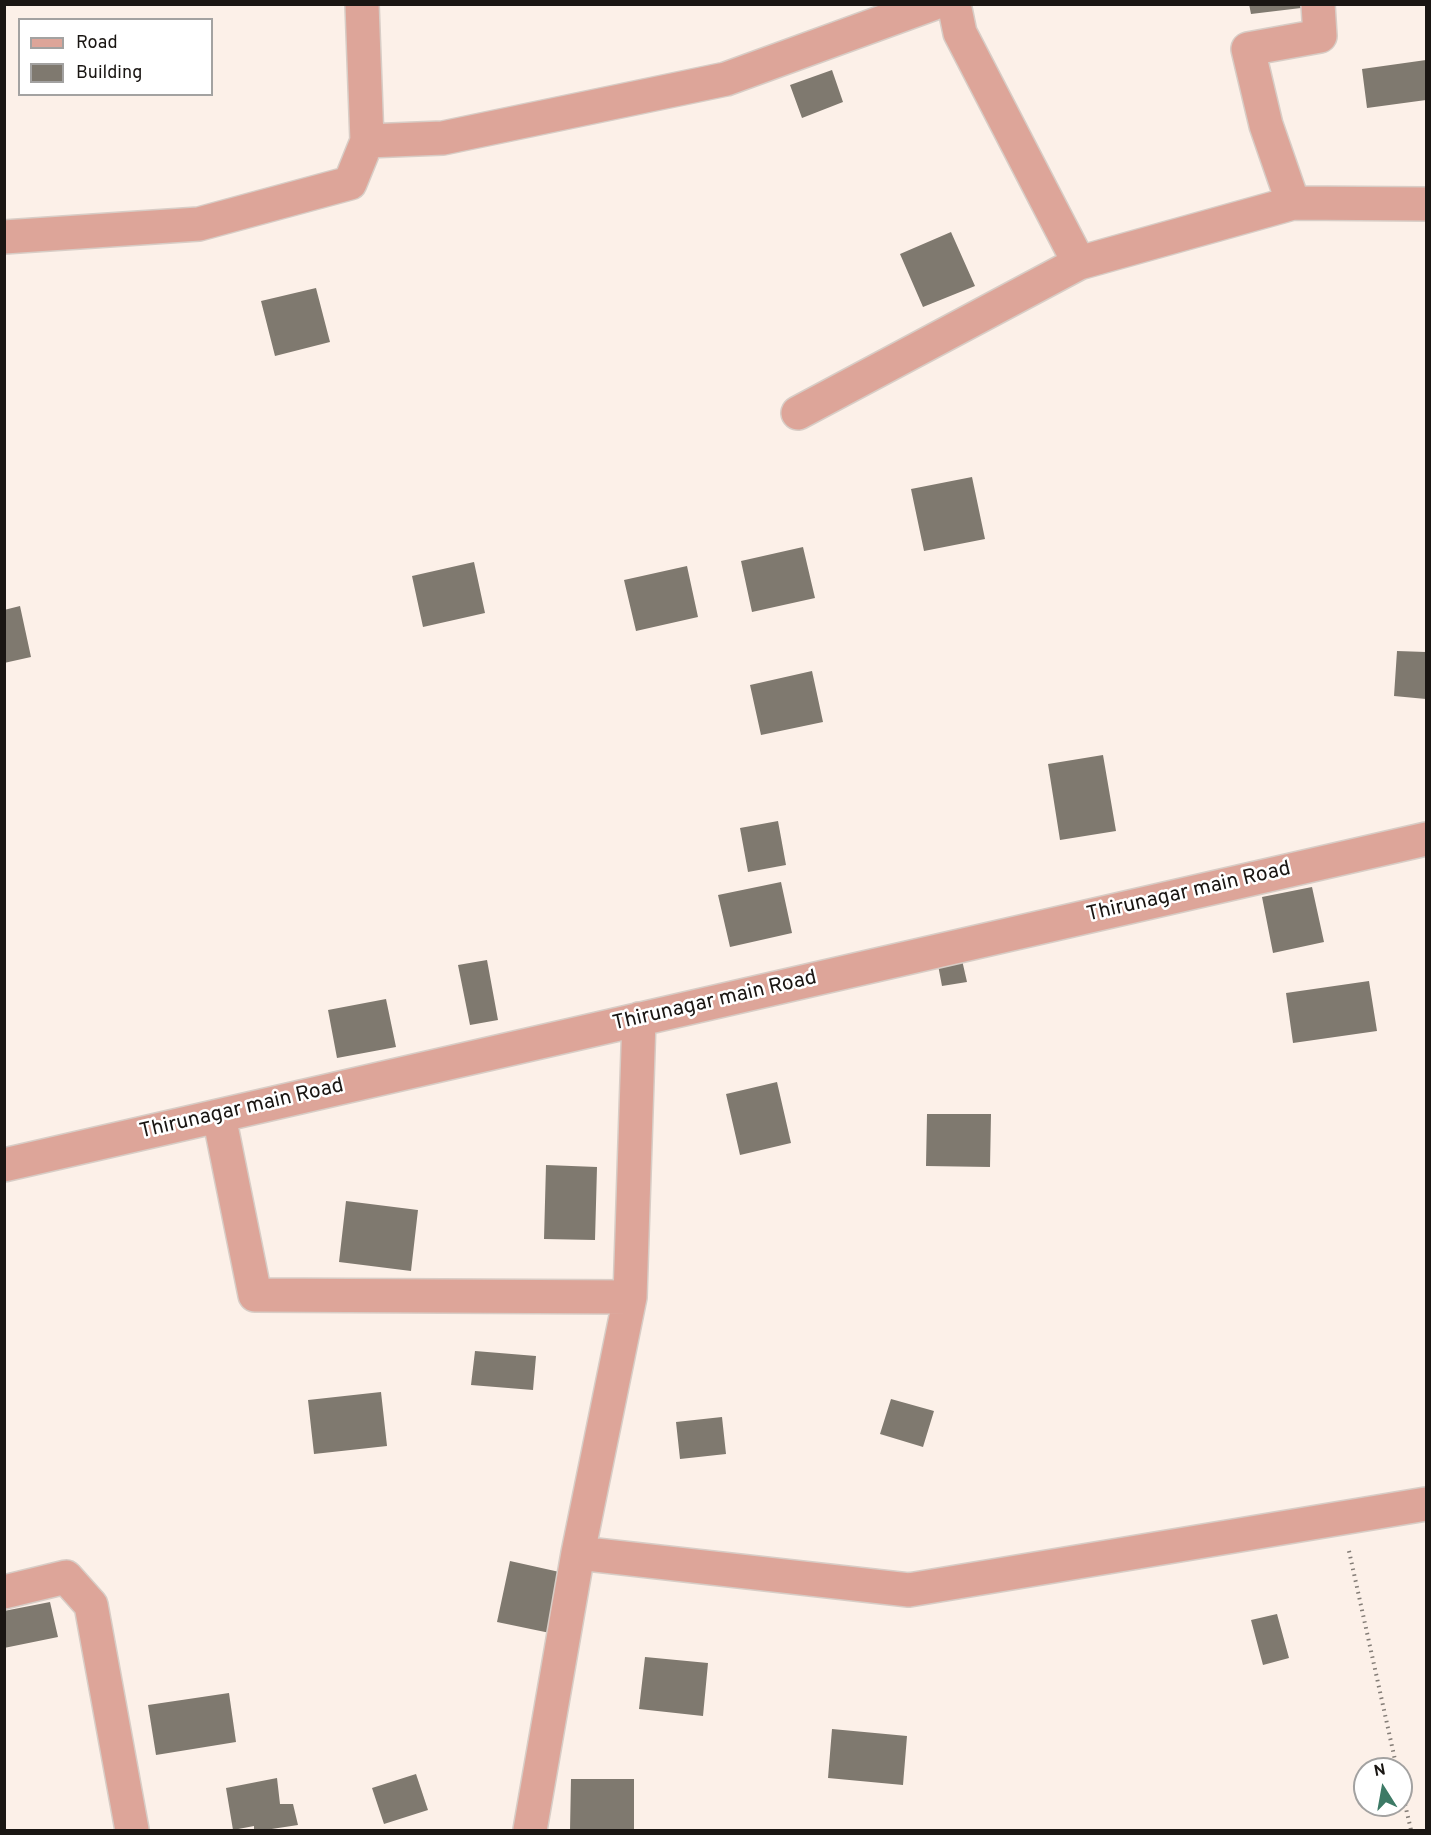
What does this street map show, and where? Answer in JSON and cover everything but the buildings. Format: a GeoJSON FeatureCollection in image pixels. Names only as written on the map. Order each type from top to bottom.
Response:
{"type":"FeatureCollection","features":[{"type":"Feature","properties":{"kind":"street"},"geometry":{"type":"LineString","coordinates":[[4,237],[199,224],[350,183],[367,141],[362,4]]}},
{"type":"Feature","properties":{"kind":"street"},"geometry":{"type":"LineString","coordinates":[[367,141],[443,138],[726,79],[932,4]]}},
{"type":"Feature","properties":{"kind":"street"},"geometry":{"type":"LineString","coordinates":[[954,4],[960,33],[1079,263]]}},
{"type":"Feature","properties":{"kind":"street"},"geometry":{"type":"LineString","coordinates":[[1293,203],[1266,124],[1248,49],[1320,36],[1318,4]]}},
{"type":"Feature","properties":{"kind":"street"},"geometry":{"type":"LineString","coordinates":[[798,413],[1079,263],[1293,203],[1426,204]]}},
{"type":"Feature","properties":{"kind":"street","name":"Thirunagar main Road"},"geometry":{"type":"LineString","coordinates":[[4,1165],[1426,839]]}},
{"type":"Feature","properties":{"kind":"street"},"geometry":{"type":"LineString","coordinates":[[530,1830],[578,1553],[630,1297],[639,1019]]}},
{"type":"Feature","properties":{"kind":"street"},"geometry":{"type":"LineString","coordinates":[[219,1116],[255,1295],[630,1297]]}},
{"type":"Feature","properties":{"kind":"street"},"geometry":{"type":"LineString","coordinates":[[578,1553],[909,1590],[1426,1504]]}},
{"type":"Feature","properties":{"kind":"street"},"geometry":{"type":"LineString","coordinates":[[4,1592],[66,1577],[91,1605],[132,1830]]}},
{"type":"Feature","properties":{"kind":"path"},"geometry":{"type":"LineString","coordinates":[[1342,1518],[1394,1757]]}}]}
